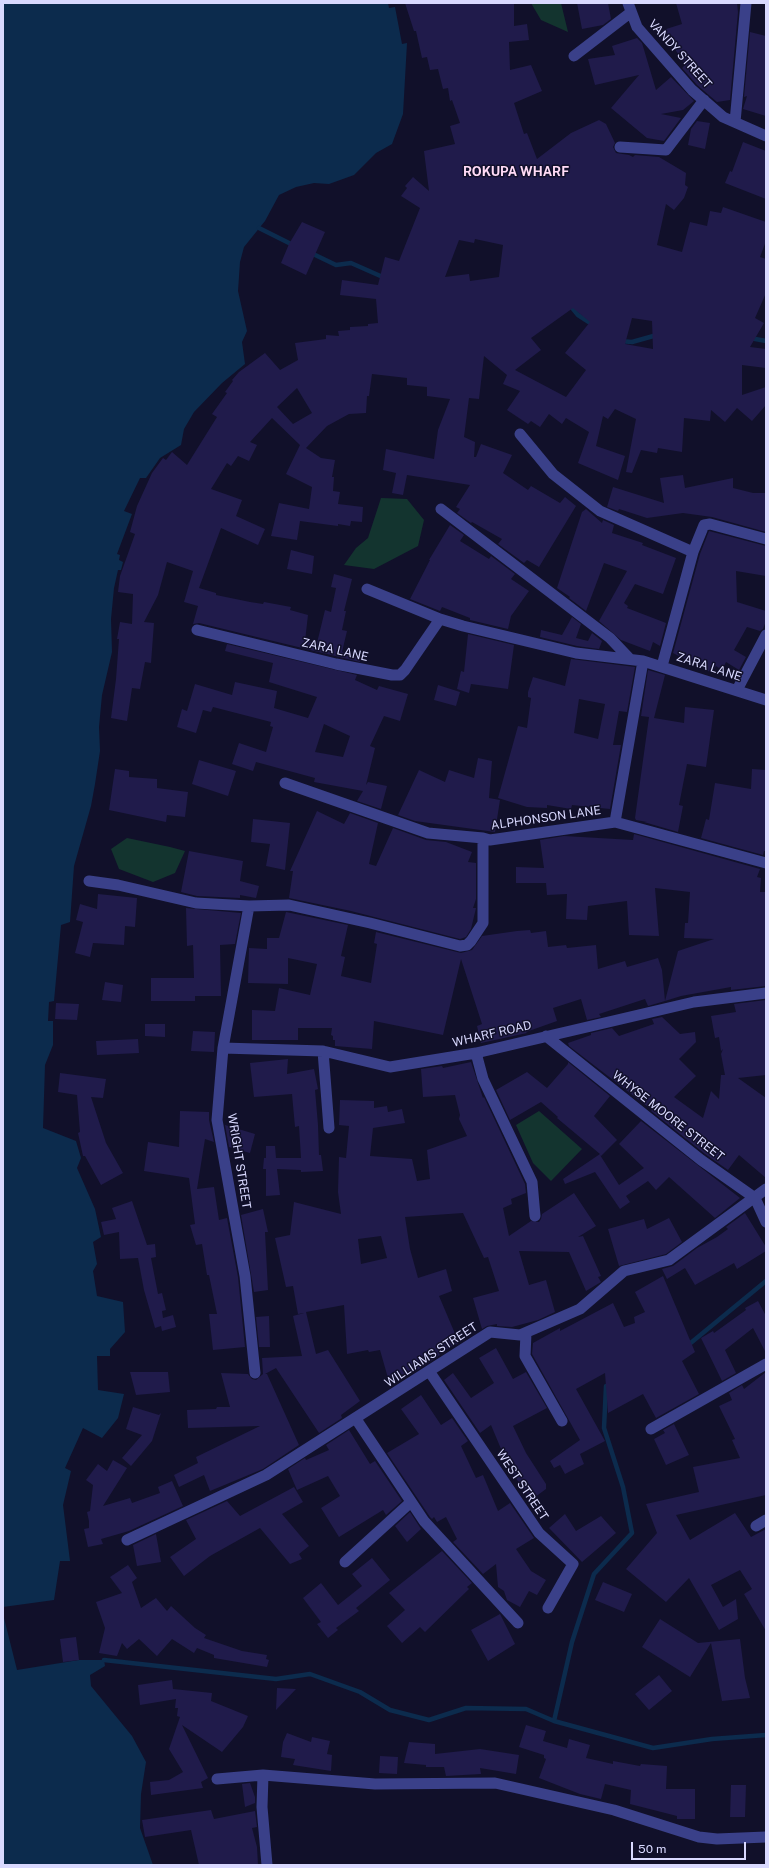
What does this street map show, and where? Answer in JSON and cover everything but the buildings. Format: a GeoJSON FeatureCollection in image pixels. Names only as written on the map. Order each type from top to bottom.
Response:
{"type":"FeatureCollection","features":[{"type":"Feature","properties":{"kind":"street"},"geometry":{"type":"LineString","coordinates":[[735,122],[746,3]]}},
{"type":"Feature","properties":{"kind":"street"},"geometry":{"type":"LineString","coordinates":[[574,56],[629,8]]}},
{"type":"Feature","properties":{"kind":"street","name":"VANDY STREET"},"geometry":{"type":"LineString","coordinates":[[629,8],[637,27],[692,90],[723,117],[766,136]]}},
{"type":"Feature","properties":{"kind":"street"},"geometry":{"type":"LineString","coordinates":[[620,147],[666,150],[704,100]]}},
{"type":"Feature","properties":{"kind":"street"},"geometry":{"type":"LineString","coordinates":[[520,434],[553,474],[600,511],[693,552]]}},
{"type":"Feature","properties":{"kind":"street"},"geometry":{"type":"LineString","coordinates":[[441,509],[610,638],[629,658]]}},
{"type":"Feature","properties":{"kind":"street"},"geometry":{"type":"LineString","coordinates":[[662,666],[693,552],[704,525],[710,524],[766,539]]}},
{"type":"Feature","properties":{"kind":"street","name":"ZARA LANE"},"geometry":{"type":"LineString","coordinates":[[366,589],[440,618],[576,653],[643,660],[766,700]]}},
{"type":"Feature","properties":{"kind":"street","name":"ZARA LANE"},"geometry":{"type":"LineString","coordinates":[[197,630],[392,676],[400,675],[405,670],[440,618]]}},
{"type":"Feature","properties":{"kind":"street"},"geometry":{"type":"LineString","coordinates":[[737,690],[766,635]]}},
{"type":"Feature","properties":{"kind":"street"},"geometry":{"type":"LineString","coordinates":[[615,822],[643,660]]}},
{"type":"Feature","properties":{"kind":"street","name":"ALPHONSON LANE"},"geometry":{"type":"LineString","coordinates":[[285,783],[428,834],[483,838],[490,840],[615,822],[766,863]]}},
{"type":"Feature","properties":{"kind":"street"},"geometry":{"type":"LineString","coordinates":[[89,881],[118,885],[196,903],[250,906],[289,905],[370,923],[460,946],[467,945],[471,942],[483,923],[483,838]]}},
{"type":"Feature","properties":{"kind":"street","name":"WRIGHT STREET"},"geometry":{"type":"LineString","coordinates":[[250,906],[223,1048],[216,1120],[245,1276],[255,1373]]}},
{"type":"Feature","properties":{"kind":"street","name":"WHARF ROAD"},"geometry":{"type":"LineString","coordinates":[[223,1048],[323,1051],[390,1067],[476,1053],[694,1002],[766,993]]}},
{"type":"Feature","properties":{"kind":"street","name":"WHYSE MOORE STREET"},"geometry":{"type":"LineString","coordinates":[[546,1036],[701,1160],[755,1198]]}},
{"type":"Feature","properties":{"kind":"street"},"geometry":{"type":"LineString","coordinates":[[323,1051],[329,1128]]}},
{"type":"Feature","properties":{"kind":"street"},"geometry":{"type":"LineString","coordinates":[[476,1053],[483,1079],[532,1182],[535,1216]]}},
{"type":"Feature","properties":{"kind":"street","name":"WILLIAMS STREET"},"geometry":{"type":"LineString","coordinates":[[127,1540],[266,1475],[356,1419],[490,1332],[520,1336],[580,1309],[624,1271],[669,1260],[766,1189]]}},
{"type":"Feature","properties":{"kind":"street"},"geometry":{"type":"LineString","coordinates":[[755,1198],[766,1222]]}},
{"type":"Feature","properties":{"kind":"street"},"geometry":{"type":"LineString","coordinates":[[526,1333],[525,1356],[562,1421]]}},
{"type":"Feature","properties":{"kind":"street"},"geometry":{"type":"LineString","coordinates":[[651,1429],[766,1364]]}},
{"type":"Feature","properties":{"kind":"street","name":"WEST STREET"},"geometry":{"type":"LineString","coordinates":[[429,1371],[539,1533],[573,1564],[548,1608]]}},
{"type":"Feature","properties":{"kind":"street"},"geometry":{"type":"LineString","coordinates":[[356,1419],[424,1521],[518,1623]]}},
{"type":"Feature","properties":{"kind":"street"},"geometry":{"type":"LineString","coordinates":[[345,1562],[411,1502]]}},
{"type":"Feature","properties":{"kind":"street"},"geometry":{"type":"LineString","coordinates":[[756,1526],[766,1520]]}},
{"type":"Feature","properties":{"kind":"street"},"geometry":{"type":"LineString","coordinates":[[263,1775],[262,1807],[267,1865]]}},
{"type":"Feature","properties":{"kind":"street"},"geometry":{"type":"LineString","coordinates":[[217,1779],[263,1775],[375,1784],[495,1783],[614,1810],[699,1837],[766,1837]]}},
{"type":"Feature","properties":{"kind":"green space"},"geometry":{"type":"Polygon","coordinates":[[[531,3],[561,3],[568,32],[541,20],[531,3]]]}},
{"type":"Feature","properties":{"kind":"green space"},"geometry":{"type":"Polygon","coordinates":[[[381,498],[407,499],[424,520],[418,546],[374,569],[344,565],[356,548],[368,538],[381,498]]]}},
{"type":"Feature","properties":{"kind":"green space"},"geometry":{"type":"Polygon","coordinates":[[[127,838],[185,851],[175,873],[153,882],[119,869],[111,849],[127,838]]]}},
{"type":"Feature","properties":{"kind":"green space"},"geometry":{"type":"Polygon","coordinates":[[[539,1111],[582,1149],[551,1181],[533,1163],[516,1125],[539,1111]]]}},
{"type":"Feature","properties":{"kind":"water"},"geometry":{"type":"Polygon","coordinates":[[[3,3],[388,3],[389,8],[395,7],[402,44],[407,43],[403,114],[392,144],[376,153],[354,175],[329,184],[314,183],[296,187],[279,195],[265,221],[244,247],[240,262],[238,291],[247,331],[242,342],[245,364],[222,383],[194,412],[184,429],[181,445],[160,458],[146,478],[140,478],[124,511],[132,514],[117,554],[120,555],[119,560],[123,562],[121,570],[118,570],[114,588],[111,619],[112,652],[102,695],[99,727],[100,751],[95,784],[91,806],[74,866],[70,922],[61,925],[54,1001],[49,1002],[48,1021],[53,1021],[53,1045],[45,1065],[43,1128],[76,1141],[81,1158],[77,1168],[95,1209],[101,1237],[93,1242],[97,1264],[93,1271],[97,1296],[123,1302],[125,1332],[110,1349],[110,1356],[97,1356],[98,1390],[124,1394],[118,1418],[102,1438],[83,1428],[65,1468],[71,1471],[63,1505],[70,1561],[60,1561],[54,1600],[3,1607],[3,3]]]}},
{"type":"Feature","properties":{"kind":"water"},"geometry":{"type":"Polygon","coordinates":[[[3,1614],[17,1670],[79,1660],[104,1660],[105,1666],[90,1675],[91,1686],[132,1736],[146,1762],[141,1794],[140,1828],[153,1865],[3,1865],[3,1614]]]}},
{"type":"Feature","properties":{"kind":"waterway"},"geometry":{"type":"LineString","coordinates":[[259,228],[295,246]]}},
{"type":"Feature","properties":{"kind":"waterway"},"geometry":{"type":"LineString","coordinates":[[311,253],[336,265],[351,263],[385,278]]}},
{"type":"Feature","properties":{"kind":"waterway"},"geometry":{"type":"LineString","coordinates":[[569,304],[578,315],[595,326]]}},
{"type":"Feature","properties":{"kind":"waterway"},"geometry":{"type":"LineString","coordinates":[[620,341],[632,342],[657,335]]}},
{"type":"Feature","properties":{"kind":"waterway"},"geometry":{"type":"LineString","coordinates":[[750,338],[766,341]]}},
{"type":"Feature","properties":{"kind":"waterway"},"geometry":{"type":"LineString","coordinates":[[687,1346],[766,1281]]}},
{"type":"Feature","properties":{"kind":"waterway"},"geometry":{"type":"LineString","coordinates":[[554,1721],[572,1642],[594,1574],[632,1533],[623,1487],[604,1428],[606,1386],[611,1384]]}},
{"type":"Feature","properties":{"kind":"waterway"},"geometry":{"type":"LineString","coordinates":[[104,1660],[276,1679],[310,1674],[360,1692],[390,1710],[429,1720],[466,1708],[526,1709],[554,1721],[653,1748],[712,1739],[766,1735]]}},
{"type":"Feature","properties":{"kind":"district","name":"ROKUPA WHARF"},"geometry":{"type":"Point","coordinates":[516,172]}}]}
